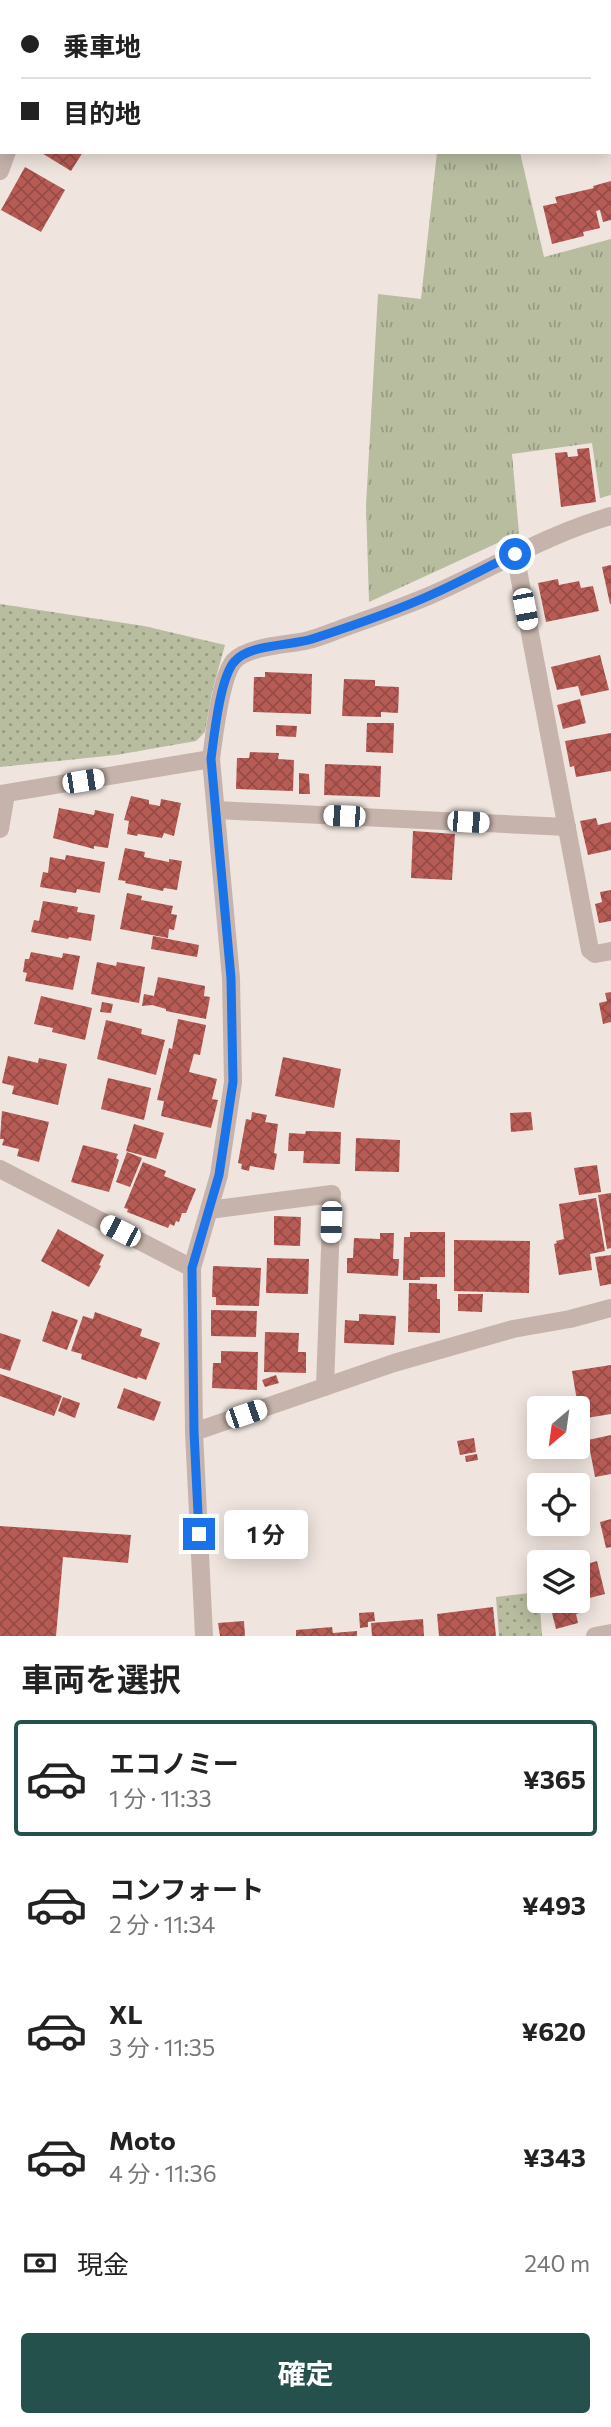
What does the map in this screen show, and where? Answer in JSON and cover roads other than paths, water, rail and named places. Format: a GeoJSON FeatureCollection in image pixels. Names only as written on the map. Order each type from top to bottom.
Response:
{"type":"FeatureCollection","features":[{"type":"Feature","properties":{"kind":"street"},"geometry":{"type":"LineString","coordinates":[[0,171],[5,154]]}},
{"type":"Feature","properties":{"kind":"street"},"geometry":{"type":"LineString","coordinates":[[204,1636],[194,1432],[192,1268],[219,1175],[233,1082],[231,978],[211,759],[222,694],[230,670],[235,661],[248,652],[308,640],[430,596],[584,523],[611,516]]}},
{"type":"Feature","properties":{"kind":"street"},"geometry":{"type":"LineString","coordinates":[[515,554],[590,950],[595,954],[611,951]]}},
{"type":"Feature","properties":{"kind":"street"},"geometry":{"type":"LineString","coordinates":[[0,829],[3,794],[211,759]]}},
{"type":"Feature","properties":{"kind":"street"},"geometry":{"type":"LineString","coordinates":[[216,810],[567,827]]}},
{"type":"Feature","properties":{"kind":"street"},"geometry":{"type":"LineString","coordinates":[[0,1169],[192,1268]]}},
{"type":"Feature","properties":{"kind":"street"},"geometry":{"type":"LineString","coordinates":[[209,1210],[332,1194],[325,1387]]}},
{"type":"Feature","properties":{"kind":"street"},"geometry":{"type":"LineString","coordinates":[[194,1432],[394,1363],[513,1329],[570,1319],[611,1308]]}},
{"type":"Feature","properties":{"kind":"street"},"geometry":{"type":"LineString","coordinates":[[595,1636],[611,1633]]}}]}
